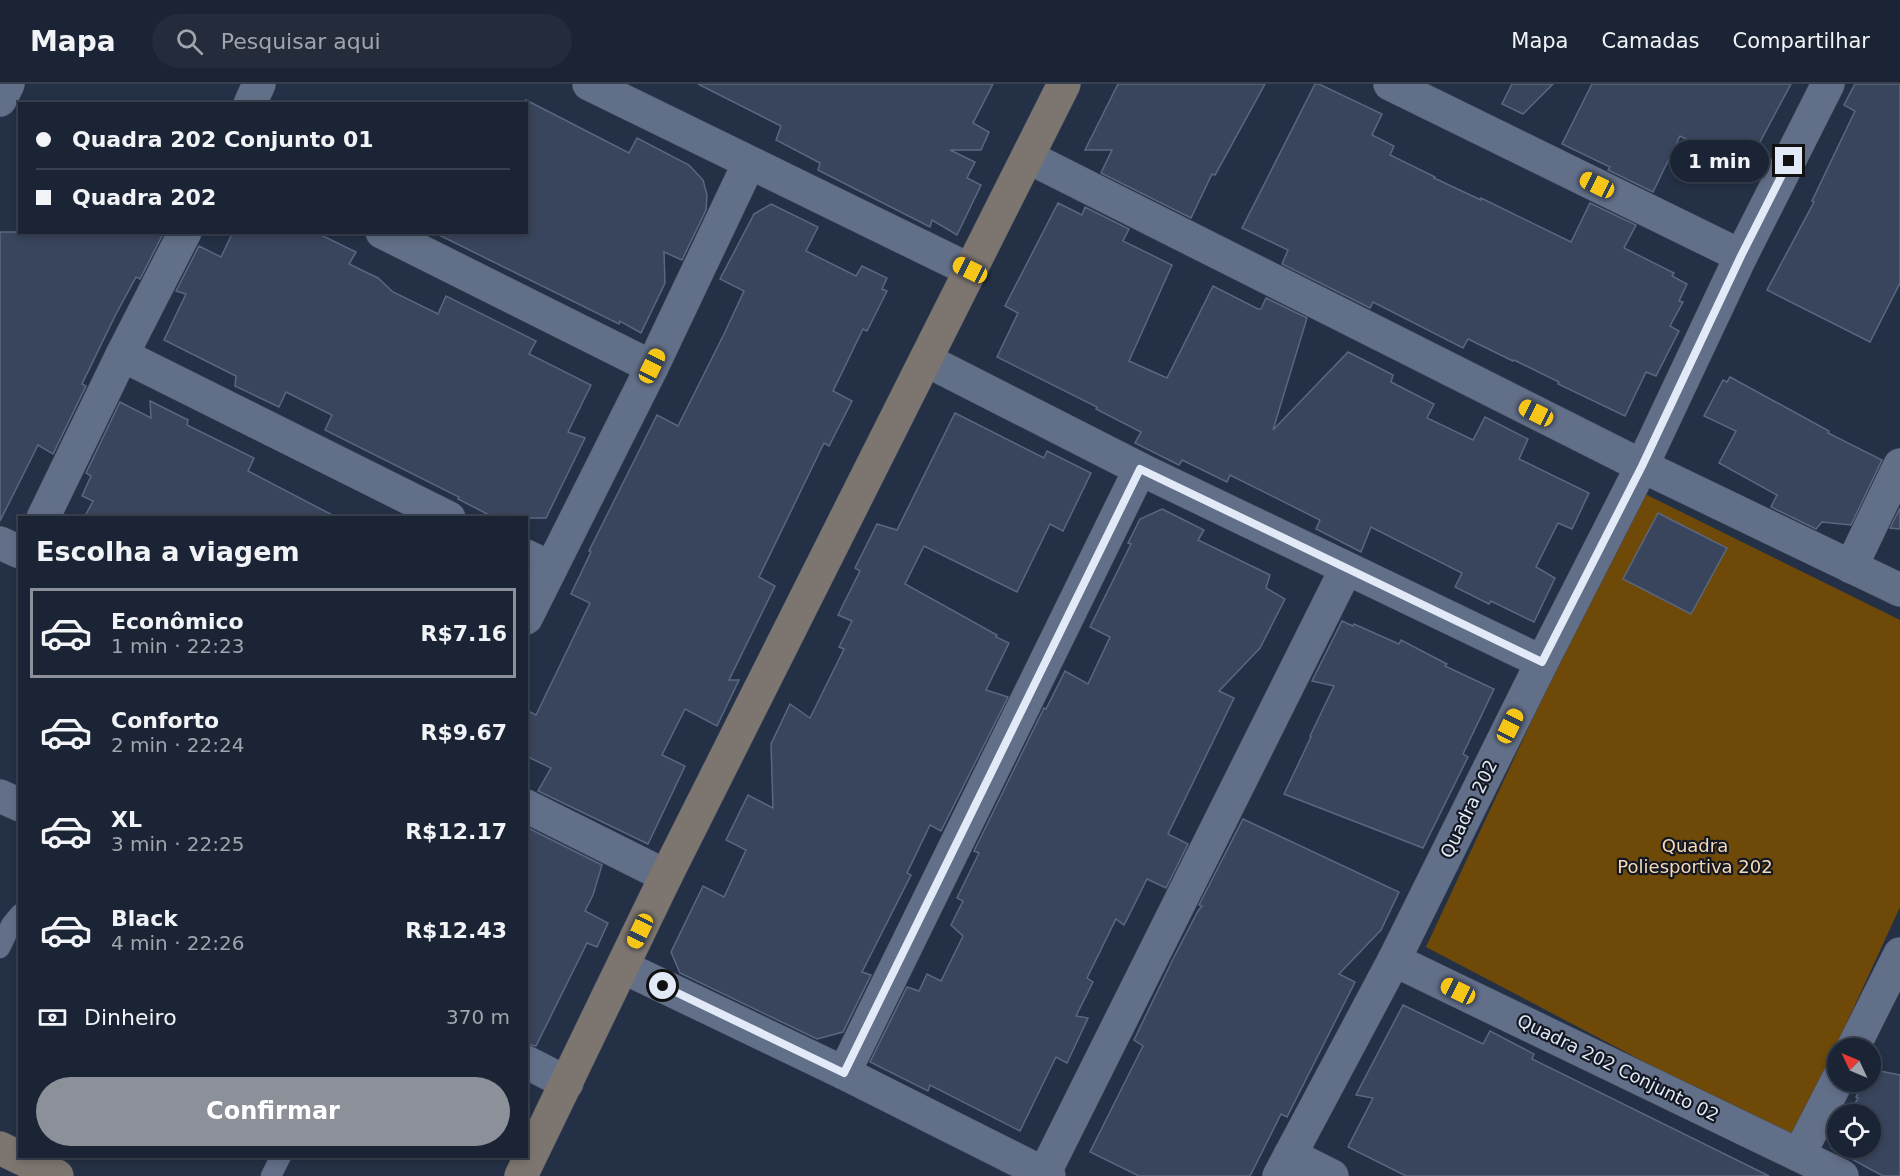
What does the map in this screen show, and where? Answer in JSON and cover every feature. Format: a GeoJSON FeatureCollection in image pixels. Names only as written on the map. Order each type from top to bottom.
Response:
{"type":"FeatureCollection","features":[{"type":"Feature","properties":{"kind":"street"},"geometry":{"type":"LineString","coordinates":[[0,100],[8,84]]}},
{"type":"Feature","properties":{"kind":"street"},"geometry":{"type":"LineString","coordinates":[[251,102],[259,84]]}},
{"type":"Feature","properties":{"kind":"street"},"geometry":{"type":"LineString","coordinates":[[589,84],[970,270]]}},
{"type":"Feature","properties":{"kind":"street"},"geometry":{"type":"LineString","coordinates":[[521,1176],[666,876],[1064,84]]}},
{"type":"Feature","properties":{"kind":"street"},"geometry":{"type":"LineString","coordinates":[[1390,84],[1741,256]]}},
{"type":"Feature","properties":{"kind":"street","name":"Quadra 202"},"geometry":{"type":"LineString","coordinates":[[1285,1166],[1394,960],[1642,466],[1741,256],[1828,84]]}},
{"type":"Feature","properties":{"kind":"street"},"geometry":{"type":"LineString","coordinates":[[1028,157],[1642,466],[1900,590]]}},
{"type":"Feature","properties":{"kind":"street"},"geometry":{"type":"LineString","coordinates":[[528,609],[539,562],[652,366],[749,163]]}},
{"type":"Feature","properties":{"kind":"street"},"geometry":{"type":"LineString","coordinates":[[44,516],[184,234]]}},
{"type":"Feature","properties":{"kind":"street"},"geometry":{"type":"LineString","coordinates":[[386,234],[652,366]]}},
{"type":"Feature","properties":{"kind":"street"},"geometry":{"type":"LineString","coordinates":[[122,356],[445,516]]}},
{"type":"Feature","properties":{"kind":"street"},"geometry":{"type":"LineString","coordinates":[[926,360],[1140,469],[1542,662]]}},
{"type":"Feature","properties":{"kind":"street"},"geometry":{"type":"LineString","coordinates":[[1851,567],[1900,465]]}},
{"type":"Feature","properties":{"kind":"street"},"geometry":{"type":"LineString","coordinates":[[844,1073],[1140,469]]}},
{"type":"Feature","properties":{"kind":"street"},"geometry":{"type":"LineString","coordinates":[[0,543],[18,551]]}},
{"type":"Feature","properties":{"kind":"street"},"geometry":{"type":"LineString","coordinates":[[623,967],[844,1073],[1047,1175],[1346,569]]}},
{"type":"Feature","properties":{"kind":"street"},"geometry":{"type":"LineString","coordinates":[[0,796],[18,804]]}},
{"type":"Feature","properties":{"kind":"street"},"geometry":{"type":"LineString","coordinates":[[528,807],[666,876]]}},
{"type":"Feature","properties":{"kind":"street"},"geometry":{"type":"LineString","coordinates":[[1858,1038],[1900,954]]}},
{"type":"Feature","properties":{"kind":"street","name":"Quadra 202 Conjunto 02"},"geometry":{"type":"LineString","coordinates":[[1394,960],[1842,1176]]}},
{"type":"Feature","properties":{"kind":"street"},"geometry":{"type":"LineString","coordinates":[[528,1063],[567,1083]]}},
{"type":"Feature","properties":{"kind":"street"},"geometry":{"type":"LineString","coordinates":[[1799,1155],[1831,1092]]}},
{"type":"Feature","properties":{"kind":"street"},"geometry":{"type":"LineString","coordinates":[[0,1148],[18,1157]]}},
{"type":"Feature","properties":{"kind":"street"},"geometry":{"type":"LineString","coordinates":[[20,1158],[57,1176]]}},
{"type":"Feature","properties":{"kind":"street"},"geometry":{"type":"LineString","coordinates":[[1285,1166],[1332,1176]]}},
{"type":"Feature","properties":{"kind":"lane"},"geometry":{"type":"LineString","coordinates":[[0,948],[11,925],[18,916]]}},
{"type":"Feature","properties":{"kind":"lane"},"geometry":{"type":"LineString","coordinates":[[271,1176],[280,1158]]}},
{"type":"Feature","properties":{"kind":"green space","name":"Quadra Poliesportiva 202"},"geometry":{"type":"Polygon","coordinates":[[[1639,491],[1900,620],[1900,907],[1840,1038],[1827,1038],[1827,1066],[1793,1140],[1426,947],[1639,491]]]}},
{"type":"Feature","properties":{"kind":"building"},"geometry":{"type":"Polygon","coordinates":[[[698,84],[993,84],[973,123],[989,132],[981,150],[950,150],[975,162],[967,178],[981,185],[957,235],[932,220],[930,227],[818,170],[820,163],[776,140],[781,126],[698,84]]]}},
{"type":"Feature","properties":{"kind":"building"},"geometry":{"type":"Polygon","coordinates":[[[1118,84],[1265,84],[1215,175],[1212,174],[1191,218],[1101,173],[1112,150],[1085,150],[1118,84]]]}},
{"type":"Feature","properties":{"kind":"building"},"geometry":{"type":"Polygon","coordinates":[[[1315,84],[1382,114],[1372,135],[1394,146],[1390,155],[1571,242],[1590,203],[1636,225],[1624,248],[1674,273],[1672,276],[1687,284],[1679,301],[1683,302],[1670,326],[1679,331],[1656,376],[1646,372],[1625,416],[1468,339],[1463,348],[1373,302],[1370,308],[1282,264],[1288,250],[1242,228],[1315,84]]]}},
{"type":"Feature","properties":{"kind":"building"},"geometry":{"type":"Polygon","coordinates":[[[1512,84],[1553,84],[1523,114],[1502,104],[1512,84]]]}},
{"type":"Feature","properties":{"kind":"building"},"geometry":{"type":"Polygon","coordinates":[[[1592,84],[1791,84],[1746,168],[1680,136],[1653,192],[1608,170],[1610,167],[1562,144],[1592,84]]]}},
{"type":"Feature","properties":{"kind":"building"},"geometry":{"type":"Polygon","coordinates":[[[1855,84],[1900,84],[1900,283],[1870,342],[1767,290],[1814,202],[1812,201],[1855,111],[1844,105],[1855,84]]]}},
{"type":"Feature","properties":{"kind":"building"},"geometry":{"type":"Polygon","coordinates":[[[526,100],[629,153],[637,138],[689,165],[703,180],[707,195],[706,210],[682,260],[664,252],[665,283],[641,333],[437,234],[528,234],[528,102],[526,100]]]}},
{"type":"Feature","properties":{"kind":"building"},"geometry":{"type":"Polygon","coordinates":[[[1058,203],[1082,215],[1085,207],[1129,229],[1123,241],[1172,265],[1129,361],[1167,378],[1213,286],[1258,309],[1261,309],[1266,298],[1307,318],[1273,430],[1348,352],[1393,375],[1391,382],[1434,404],[1427,418],[1473,440],[1485,417],[1528,439],[1519,459],[1589,493],[1572,529],[1558,523],[1536,567],[1555,578],[1534,622],[1455,587],[1462,573],[1371,527],[1361,552],[1316,529],[1320,520],[1230,475],[1227,482],[1182,460],[1179,465],[1135,443],[1141,432],[1096,409],[1097,407],[997,357],[1018,313],[1005,306],[1058,203]]]}},
{"type":"Feature","properties":{"kind":"building"},"geometry":{"type":"Polygon","coordinates":[[[771,204],[818,227],[806,251],[856,276],[862,266],[887,278],[882,289],[887,291],[867,331],[863,329],[833,391],[852,401],[829,446],[824,443],[759,577],[775,586],[729,680],[739,680],[717,726],[685,709],[662,755],[685,766],[648,844],[538,791],[551,768],[528,757],[528,711],[536,715],[590,603],[571,594],[591,552],[589,551],[657,415],[678,426],[744,291],[720,279],[754,214],[771,204]]]}},
{"type":"Feature","properties":{"kind":"building"},"geometry":{"type":"Polygon","coordinates":[[[0,232],[163,234],[140,279],[136,277],[115,316],[82,384],[86,386],[53,454],[38,445],[0,521],[0,232]]]}},
{"type":"Feature","properties":{"kind":"building"},"geometry":{"type":"Polygon","coordinates":[[[232,234],[319,234],[356,252],[349,264],[378,278],[393,292],[438,314],[446,296],[536,341],[529,354],[591,385],[568,432],[585,438],[546,518],[491,516],[458,499],[459,497],[325,430],[332,415],[286,392],[279,407],[235,386],[236,376],[164,340],[186,294],[176,291],[199,246],[221,257],[232,234]]]}},
{"type":"Feature","properties":{"kind":"building"},"geometry":{"type":"Polygon","coordinates":[[[1730,377],[1829,431],[1828,433],[1882,460],[1851,525],[1822,522],[1816,529],[1771,507],[1777,495],[1719,463],[1736,431],[1704,416],[1723,380],[1727,382],[1730,377]]]}},
{"type":"Feature","properties":{"kind":"building"},"geometry":{"type":"Polygon","coordinates":[[[150,401],[188,420],[187,425],[254,458],[248,471],[334,516],[85,516],[93,501],[82,496],[91,476],[86,473],[120,402],[151,418],[150,401]]]}},
{"type":"Feature","properties":{"kind":"building"},"geometry":{"type":"Polygon","coordinates":[[[955,413],[1044,458],[1047,451],[1091,473],[1063,531],[1050,524],[1017,592],[924,546],[905,584],[1009,643],[986,690],[1008,697],[941,831],[930,825],[907,873],[911,875],[862,972],[871,975],[843,1032],[817,1039],[680,973],[671,952],[703,886],[724,897],[746,850],[726,840],[748,795],[773,808],[771,744],[790,704],[810,718],[844,649],[839,647],[852,621],[838,615],[860,571],[855,568],[877,524],[897,530],[955,413]]]}},
{"type":"Feature","properties":{"kind":"building"},"geometry":{"type":"Polygon","coordinates":[[[1900,508],[1900,529],[1890,528],[1900,508]]]}},
{"type":"Feature","properties":{"kind":"building"},"geometry":{"type":"Polygon","coordinates":[[[1162,509],[1204,530],[1198,540],[1270,575],[1266,588],[1285,599],[1260,648],[1219,691],[1234,698],[1168,834],[1188,844],[1166,888],[1147,879],[1124,925],[1116,919],[1087,978],[1093,982],[1076,1016],[1088,1018],[1067,1063],[1056,1057],[1020,1131],[930,1085],[928,1091],[870,1062],[907,987],[919,991],[927,974],[941,981],[963,936],[951,925],[963,901],[957,898],[979,853],[974,851],[1044,708],[1046,709],[1065,671],[1088,684],[1110,637],[1090,627],[1131,544],[1128,543],[1140,519],[1162,509]]]}},
{"type":"Feature","properties":{"kind":"building"},"geometry":{"type":"Polygon","coordinates":[[[1658,513],[1727,548],[1691,614],[1623,579],[1658,513]]]}},
{"type":"Feature","properties":{"kind":"building"},"geometry":{"type":"Polygon","coordinates":[[[1342,621],[1399,644],[1401,640],[1447,664],[1445,666],[1494,689],[1463,754],[1468,757],[1423,848],[1284,794],[1334,686],[1312,681],[1342,621]]]}},
{"type":"Feature","properties":{"kind":"building"},"geometry":{"type":"Polygon","coordinates":[[[1243,819],[1399,892],[1381,930],[1339,974],[1355,982],[1287,1117],[1281,1114],[1250,1176],[1139,1176],[1090,1152],[1143,1046],[1134,1040],[1243,819]]]}},
{"type":"Feature","properties":{"kind":"building"},"geometry":{"type":"Polygon","coordinates":[[[528,828],[602,865],[593,895],[585,911],[608,923],[597,947],[587,943],[536,1046],[528,1044],[528,828]]]}},
{"type":"Feature","properties":{"kind":"building"},"geometry":{"type":"Polygon","coordinates":[[[1403,1005],[1483,1044],[1490,1031],[1534,1054],[1532,1059],[1769,1176],[1406,1176],[1348,1147],[1373,1098],[1356,1095],[1403,1005]]]}},
{"type":"Feature","properties":{"kind":"building"},"geometry":{"type":"Polygon","coordinates":[[[1881,1071],[1900,1075],[1900,1176],[1883,1176],[1850,1158],[1881,1158],[1881,1104],[1855,1104],[1858,1098],[1856,1097],[1859,1092],[1881,1092],[1881,1071]]]}},
{"type":"Feature","properties":{"kind":"route"},"geometry":{"type":"LineString","coordinates":[[663,986],[844,1073],[1140,469],[1542,662],[1642,466],[1741,256],[1789,161]]}}]}
